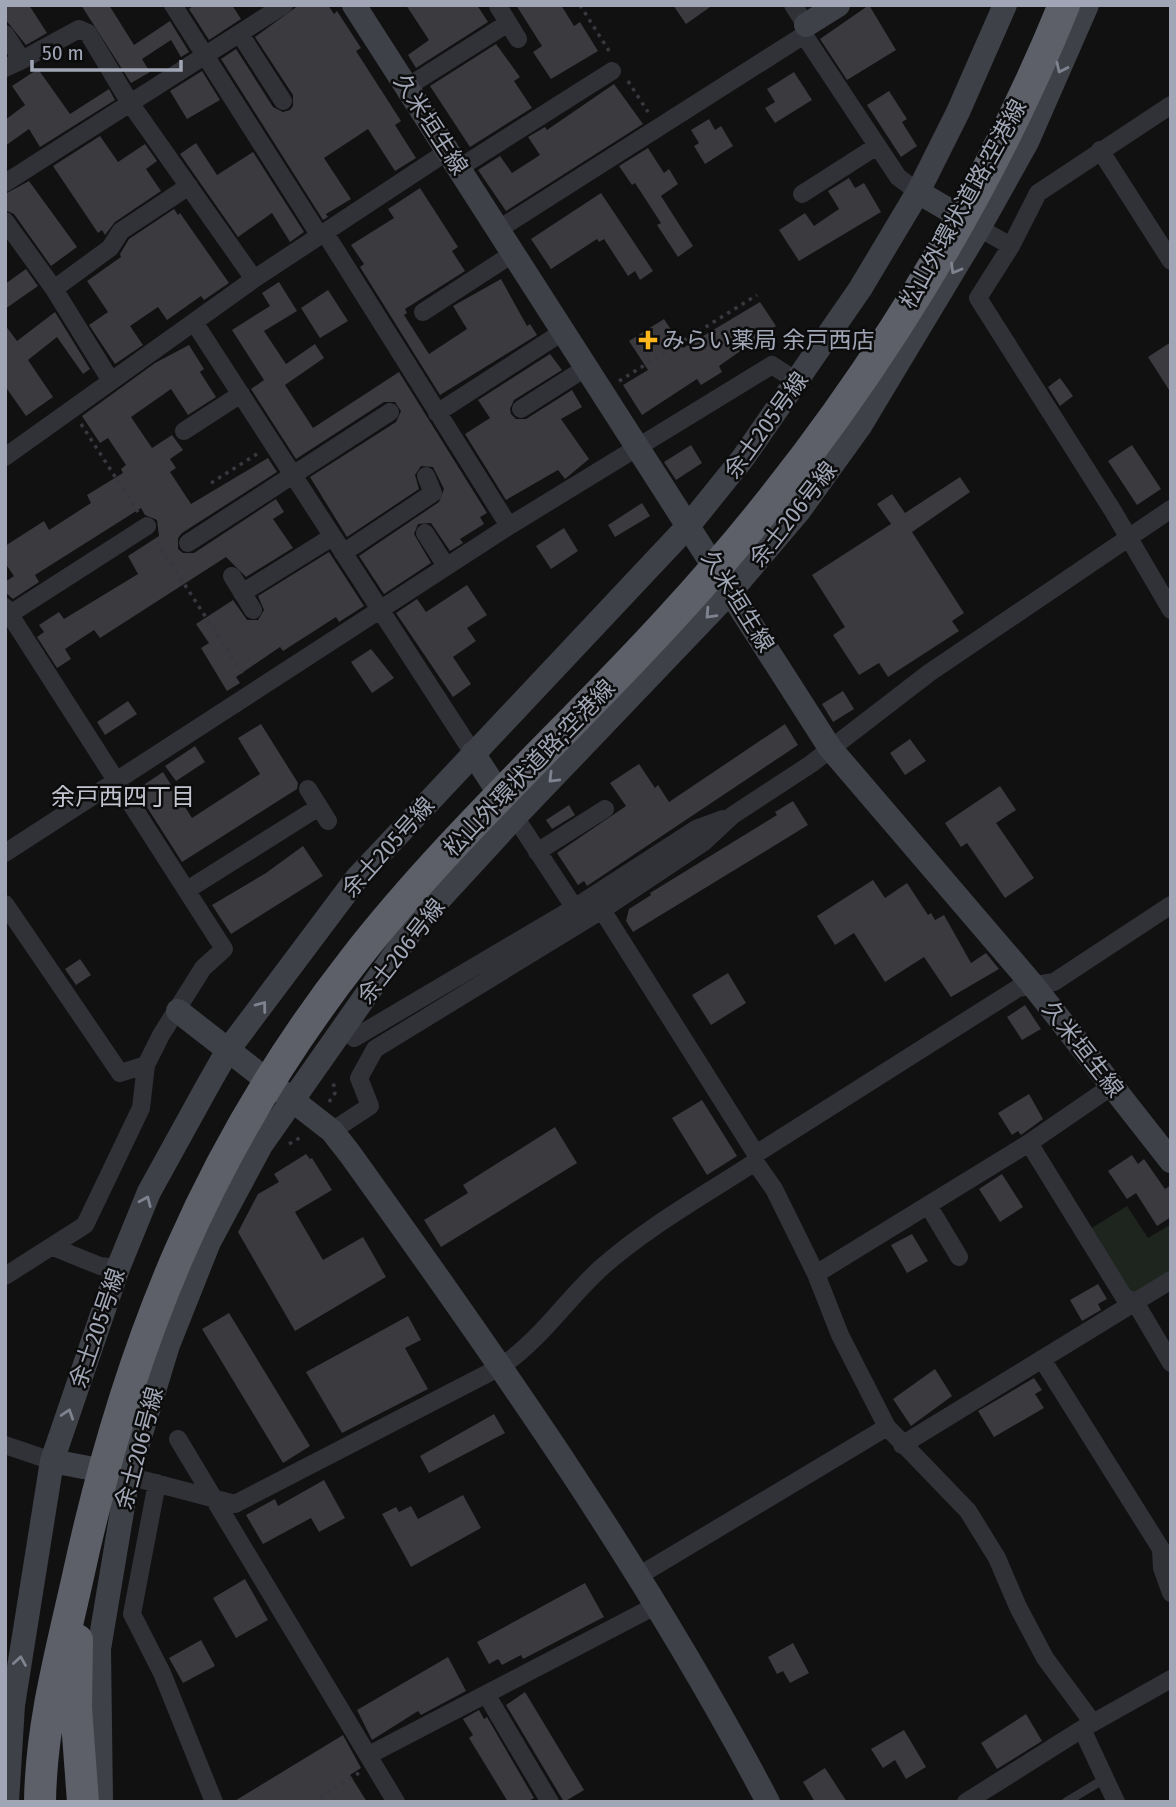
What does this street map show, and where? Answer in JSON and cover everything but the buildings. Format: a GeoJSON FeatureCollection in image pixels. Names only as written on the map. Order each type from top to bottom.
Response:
{"type":"FeatureCollection","features":[{"type":"Feature","properties":{"kind":"highway","name":"松山外環状道路;空港線"},"geometry":{"type":"LineString","coordinates":[[79,1572],[111,1436],[140,1344],[182,1242],[221,1164],[264,1091],[354,960],[402,902],[671,618],[782,488],[898,322],[979,184],[1045,50],[1063,5]]}},
{"type":"Feature","properties":{"kind":"highway"},"geometry":{"type":"LineString","coordinates":[[40,1802],[50,1698],[79,1572]]}},
{"type":"Feature","properties":{"kind":"highway"},"geometry":{"type":"LineString","coordinates":[[79,1572],[76,1708],[83,1802]]}},
{"type":"Feature","properties":{"kind":"street"},"geometry":{"type":"LineString","coordinates":[[173,5],[509,526]]}},
{"type":"Feature","properties":{"kind":"street"},"geometry":{"type":"LineString","coordinates":[[5,183],[284,5]]}},
{"type":"Feature","properties":{"kind":"street","name":"久米垣生線"},"geometry":{"type":"LineString","coordinates":[[354,5],[831,748],[1032,984],[1171,1161]]}},
{"type":"Feature","properties":{"kind":"street"},"geometry":{"type":"LineString","coordinates":[[499,229],[801,22],[838,5]]}},
{"type":"Feature","properties":{"kind":"street","name":"余土205号線"},"geometry":{"type":"LineString","coordinates":[[7,1802],[10,1729],[52,1461],[118,1268],[149,1192],[228,1050],[357,878],[689,525],[798,382],[860,289],[918,192],[958,112],[1006,5]]}},
{"type":"Feature","properties":{"kind":"street","name":"余土206号線"},"geometry":{"type":"LineString","coordinates":[[101,1802],[98,1750],[99,1649],[128,1476],[169,1345],[209,1242],[261,1145],[414,927],[514,817],[732,591],[799,511],[860,426],[979,228],[1027,142],[1087,5]]}},
{"type":"Feature","properties":{"kind":"street"},"geometry":{"type":"LineString","coordinates":[[407,87],[513,31],[498,6]]}},
{"type":"Feature","properties":{"kind":"street"},"geometry":{"type":"LineString","coordinates":[[801,22],[898,177],[918,192],[1011,246]]}},
{"type":"Feature","properties":{"kind":"street"},"geometry":{"type":"LineString","coordinates":[[5,68],[79,29],[88,33],[130,103],[254,279]]}},
{"type":"Feature","properties":{"kind":"street"},"geometry":{"type":"LineString","coordinates":[[5,34],[22,60]]}},
{"type":"Feature","properties":{"kind":"street"},"geometry":{"type":"LineString","coordinates":[[240,34],[282,101]]}},
{"type":"Feature","properties":{"kind":"street"},"geometry":{"type":"LineString","coordinates":[[5,457],[254,279],[322,234],[612,71]]}},
{"type":"Feature","properties":{"kind":"street"},"geometry":{"type":"LineString","coordinates":[[1171,105],[1038,192],[1011,246],[978,298],[1171,610]]}},
{"type":"Feature","properties":{"kind":"street"},"geometry":{"type":"LineString","coordinates":[[802,194],[877,146]]}},
{"type":"Feature","properties":{"kind":"street"},"geometry":{"type":"LineString","coordinates":[[1100,150],[1171,261]]}},
{"type":"Feature","properties":{"kind":"street"},"geometry":{"type":"LineString","coordinates":[[54,289],[110,248],[121,231],[189,186]]}},
{"type":"Feature","properties":{"kind":"street"},"geometry":{"type":"LineString","coordinates":[[5,220],[54,289],[111,381]]}},
{"type":"Feature","properties":{"kind":"street"},"geometry":{"type":"LineString","coordinates":[[422,312],[514,253]]}},
{"type":"Feature","properties":{"kind":"street"},"geometry":{"type":"LineString","coordinates":[[194,322],[579,915]]}},
{"type":"Feature","properties":{"kind":"street"},"geometry":{"type":"LineString","coordinates":[[437,413],[564,331]]}},
{"type":"Feature","properties":{"kind":"street"},"geometry":{"type":"LineString","coordinates":[[5,853],[446,566],[772,365],[798,382]]}},
{"type":"Feature","properties":{"kind":"street"},"geometry":{"type":"LineString","coordinates":[[521,409],[587,367]]}},
{"type":"Feature","properties":{"kind":"street"},"geometry":{"type":"LineString","coordinates":[[184,431],[241,394]]}},
{"type":"Feature","properties":{"kind":"street"},"geometry":{"type":"LineString","coordinates":[[188,543],[390,412]]}},
{"type":"Feature","properties":{"kind":"street"},"geometry":{"type":"LineString","coordinates":[[343,553],[433,492],[426,476]]}},
{"type":"Feature","properties":{"kind":"street"},"geometry":{"type":"LineString","coordinates":[[354,1038],[579,915],[602,910],[704,842],[733,815],[831,748],[929,673],[1127,536],[1171,509]]}},
{"type":"Feature","properties":{"kind":"street"},"geometry":{"type":"LineString","coordinates":[[5,1276],[85,1225],[141,1108],[146,1065],[161,1035],[204,968],[224,949],[7,611],[147,526]]}},
{"type":"Feature","properties":{"kind":"street"},"geometry":{"type":"LineString","coordinates":[[208,530],[218,546]]}},
{"type":"Feature","properties":{"kind":"street"},"geometry":{"type":"LineString","coordinates":[[425,533],[446,566]]}},
{"type":"Feature","properties":{"kind":"street"},"geometry":{"type":"LineString","coordinates":[[242,593],[332,537]]}},
{"type":"Feature","properties":{"kind":"street"},"geometry":{"type":"LineString","coordinates":[[232,576],[253,610]]}},
{"type":"Feature","properties":{"kind":"street"},"geometry":{"type":"LineString","coordinates":[[187,890],[323,814],[308,789]]}},
{"type":"Feature","properties":{"kind":"street"},"geometry":{"type":"LineString","coordinates":[[537,852],[605,809]]}},
{"type":"Feature","properties":{"kind":"street"},"geometry":{"type":"LineString","coordinates":[[332,1131],[370,1106],[359,1078],[376,1049],[579,915],[696,829],[733,815]]}},
{"type":"Feature","properties":{"kind":"street"},"geometry":{"type":"LineString","coordinates":[[5,904],[120,1073],[146,1065]]}},
{"type":"Feature","properties":{"kind":"street"},"geometry":{"type":"LineString","coordinates":[[5,1445],[52,1461],[128,1476],[235,1504],[502,1366],[531,1345],[600,1269],[648,1231],[755,1158],[1018,988],[1054,982],[1171,905]]}},
{"type":"Feature","properties":{"kind":"street"},"geometry":{"type":"LineString","coordinates":[[602,910],[774,1189],[816,1274],[839,1335],[887,1427],[968,1511],[997,1558],[1018,1607],[1045,1658],[1088,1726],[1116,1802]]}},
{"type":"Feature","properties":{"kind":"street"},"geometry":{"type":"LineString","coordinates":[[178,1011],[332,1131],[502,1366],[639,1576],[768,1802]]}},
{"type":"Feature","properties":{"kind":"street"},"geometry":{"type":"LineString","coordinates":[[816,1274],[1029,1143],[1112,1086]]}},
{"type":"Feature","properties":{"kind":"street"},"geometry":{"type":"LineString","coordinates":[[1029,1143],[1124,1297],[1135,1302],[1171,1363]]}},
{"type":"Feature","properties":{"kind":"street"},"geometry":{"type":"LineString","coordinates":[[929,1205],[959,1257]]}},
{"type":"Feature","properties":{"kind":"street"},"geometry":{"type":"LineString","coordinates":[[54,1247],[100,1266],[118,1268]]}},
{"type":"Feature","properties":{"kind":"street"},"geometry":{"type":"LineString","coordinates":[[902,1445],[1171,1280]]}},
{"type":"Feature","properties":{"kind":"street"},"geometry":{"type":"LineString","coordinates":[[1042,1359],[1161,1549],[1162,1568],[1171,1593]]}},
{"type":"Feature","properties":{"kind":"street"},"geometry":{"type":"LineString","coordinates":[[639,1576],[887,1427]]}},
{"type":"Feature","properties":{"kind":"street"},"geometry":{"type":"LineString","coordinates":[[178,1439],[396,1802]]}},
{"type":"Feature","properties":{"kind":"street"},"geometry":{"type":"LineString","coordinates":[[157,1483],[132,1614],[162,1673],[214,1802]]}},
{"type":"Feature","properties":{"kind":"street"},"geometry":{"type":"LineString","coordinates":[[372,1759],[485,1694],[657,1605]]}},
{"type":"Feature","properties":{"kind":"street"},"geometry":{"type":"LineString","coordinates":[[966,1802],[1088,1726],[1171,1679]]}},
{"type":"Feature","properties":{"kind":"street"},"geometry":{"type":"LineString","coordinates":[[485,1694],[550,1802]]}},
{"type":"Feature","properties":{"kind":"lane"},"geometry":{"type":"LineString","coordinates":[[1066,1802],[1105,1778]]}},
{"type":"Feature","properties":{"kind":"lane"},"geometry":{"type":"LineString","coordinates":[[1081,1793],[1087,1802]]}},
{"type":"Feature","properties":{"kind":"path"},"geometry":{"type":"LineString","coordinates":[[603,391],[757,295]]}},
{"type":"Feature","properties":{"kind":"path"},"geometry":{"type":"LineString","coordinates":[[72,410],[254,693]]}},
{"type":"Feature","properties":{"kind":"path"},"geometry":{"type":"LineString","coordinates":[[211,483],[273,444]]}},
{"type":"Feature","properties":{"kind":"path"},"geometry":{"type":"LineString","coordinates":[[313,1802],[372,1759]]}},
{"type":"Feature","properties":{"kind":"shaded area"},"geometry":{"type":"Polygon","coordinates":[[[1127,1206],[1148,1238],[1171,1224],[1171,1277],[1136,1297],[1129,1293],[1090,1229],[1127,1206]]]}},
{"type":"Feature","properties":{"kind":"place","name":"みらい薬局 余戸西店"},"geometry":{"type":"Point","coordinates":[648,340]}},
{"type":"Feature","properties":{"kind":"district","name":"余戸西四丁目"},"geometry":{"type":"Point","coordinates":[123,797]}}]}
